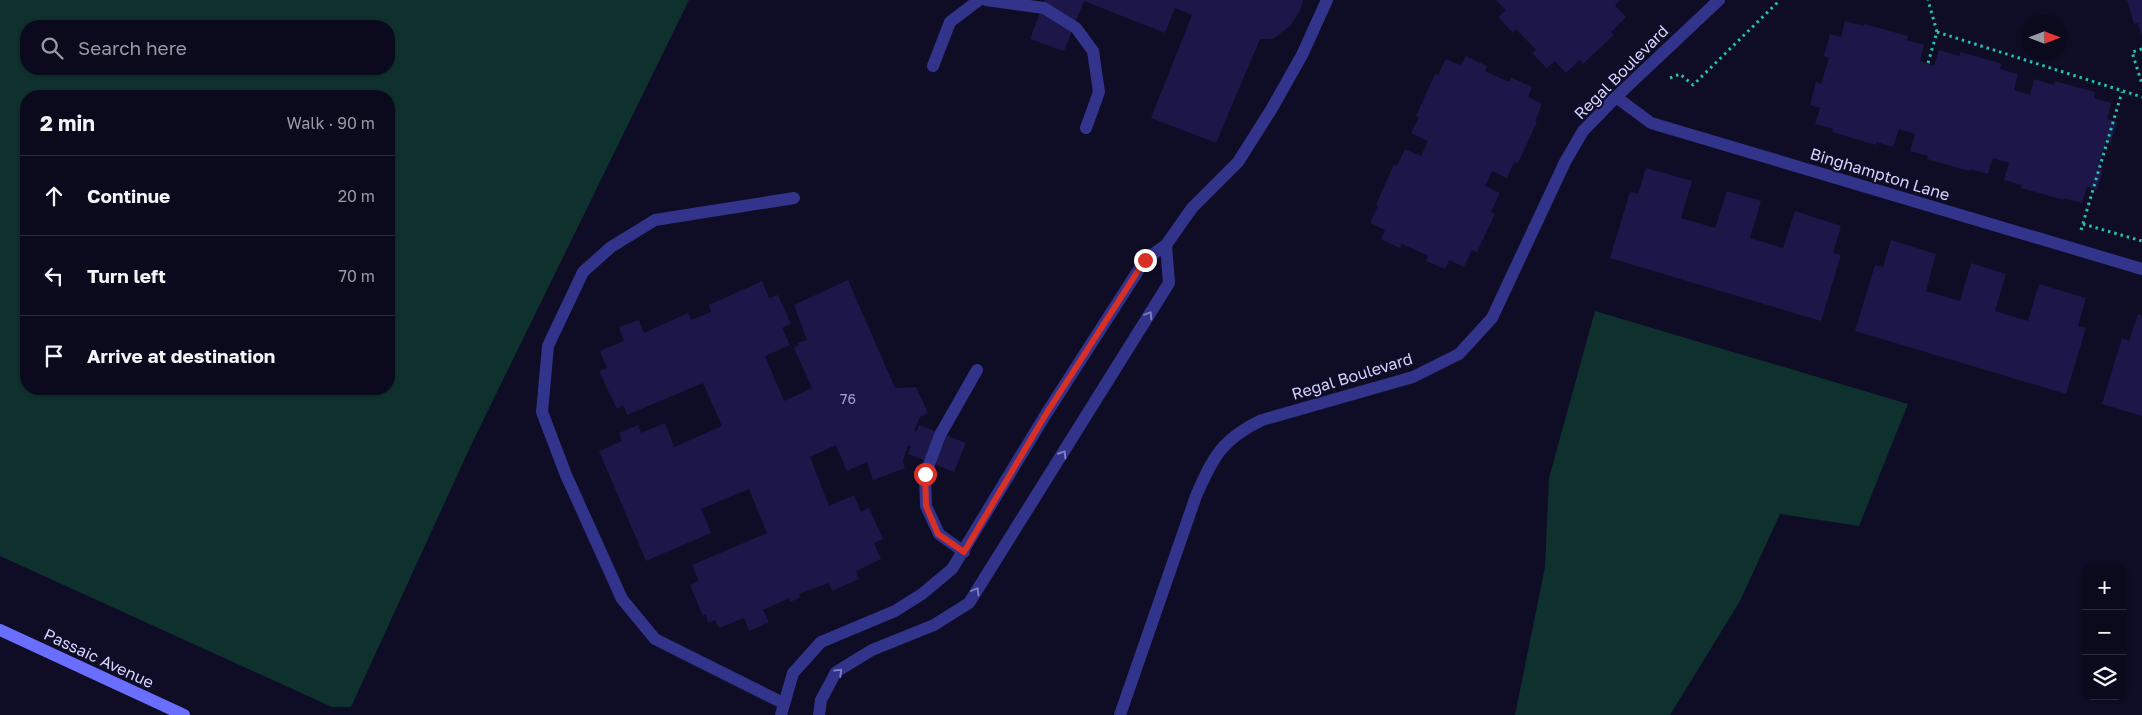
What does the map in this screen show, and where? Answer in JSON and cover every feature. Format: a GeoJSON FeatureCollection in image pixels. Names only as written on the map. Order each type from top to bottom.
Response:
{"type":"FeatureCollection","features":[{"type":"Feature","properties":{"kind":"main road","name":"Passaic Avenue"},"geometry":{"type":"LineString","coordinates":[[0,630],[184,715]]}},
{"type":"Feature","properties":{"kind":"street"},"geometry":{"type":"LineString","coordinates":[[933,66],[950,22],[979,0]]}},
{"type":"Feature","properties":{"kind":"street"},"geometry":{"type":"LineString","coordinates":[[986,0],[1044,8],[1076,28],[1093,51],[1099,92],[1086,128]]}},
{"type":"Feature","properties":{"kind":"street"},"geometry":{"type":"LineString","coordinates":[[794,198],[656,220],[612,246],[583,272],[548,346],[542,412],[566,474],[622,599],[655,639],[782,709],[793,673],[821,642],[895,611],[922,594],[952,570],[1046,414],[1145,260],[1166,245],[1192,208],[1238,162],[1271,110],[1302,55],[1327,0]]}},
{"type":"Feature","properties":{"kind":"street","name":"Regal Boulevard"},"geometry":{"type":"LineString","coordinates":[[1120,715],[1196,496],[1209,466],[1224,445],[1240,430],[1262,420],[1413,376],[1460,354],[1492,318],[1565,162],[1583,131],[1616,97],[1719,0]]}},
{"type":"Feature","properties":{"kind":"street","name":"Binghampton Lane"},"geometry":{"type":"LineString","coordinates":[[1616,97],[1651,123],[2142,269]]}},
{"type":"Feature","properties":{"kind":"street"},"geometry":{"type":"LineString","coordinates":[[819,715],[821,700],[836,672],[872,650],[934,625],[969,603],[1169,283],[1166,245]]}},
{"type":"Feature","properties":{"kind":"street"},"geometry":{"type":"LineString","coordinates":[[964,552],[938,534],[926,506],[925,474],[940,435],[977,370]]}},
{"type":"Feature","properties":{"kind":"path"},"geometry":{"type":"LineString","coordinates":[[1638,76],[1666,80],[1680,74],[1693,85],[1780,0]]}},
{"type":"Feature","properties":{"kind":"path"},"geometry":{"type":"LineString","coordinates":[[1928,0],[1938,32],[1928,63]]}},
{"type":"Feature","properties":{"kind":"path"},"geometry":{"type":"LineString","coordinates":[[1938,32],[2142,97]]}},
{"type":"Feature","properties":{"kind":"path"},"geometry":{"type":"LineString","coordinates":[[2142,49],[2132,52],[2142,84]]}},
{"type":"Feature","properties":{"kind":"path"},"geometry":{"type":"LineString","coordinates":[[2075,249],[2122,92]]}},
{"type":"Feature","properties":{"kind":"path"},"geometry":{"type":"LineString","coordinates":[[2083,224],[2142,241]]}},
{"type":"Feature","properties":{"kind":"green space"},"geometry":{"type":"Polygon","coordinates":[[[0,0],[689,0],[472,443],[351,707],[332,707],[0,556],[0,0]]]}},
{"type":"Feature","properties":{"kind":"green space"},"geometry":{"type":"Polygon","coordinates":[[[1595,311],[1908,404],[1859,526],[1780,514],[1740,601],[1670,715],[1515,715],[1545,567],[1549,478],[1595,311]]]}},
{"type":"Feature","properties":{"kind":"building"},"geometry":{"type":"Polygon","coordinates":[[[1045,0],[1303,0],[1300,11],[1290,26],[1273,39],[1260,39],[1216,143],[1151,118],[1192,15],[1175,8],[1165,33],[1084,1],[1064,51],[1030,39],[1045,0]]]}},
{"type":"Feature","properties":{"kind":"building"},"geometry":{"type":"Polygon","coordinates":[[[1496,0],[1620,0],[1615,6],[1626,17],[1611,32],[1614,35],[1583,64],[1580,60],[1566,73],[1555,61],[1547,68],[1532,53],[1536,50],[1516,29],[1513,33],[1498,17],[1506,10],[1496,0]]]}},
{"type":"Feature","properties":{"kind":"building"},"geometry":{"type":"Polygon","coordinates":[[[2127,0],[2142,0],[2142,37],[2138,23],[2134,24],[2127,0]]]}},
{"type":"Feature","properties":{"kind":"building"},"geometry":{"type":"Polygon","coordinates":[[[1845,21],[1908,36],[1907,40],[1924,45],[1920,61],[1934,66],[1939,50],[1959,56],[1961,52],[2002,64],[2000,69],[2018,74],[2014,90],[2030,95],[2034,79],[2054,85],[2055,81],[2095,92],[2094,98],[2111,103],[2107,119],[2117,122],[2111,142],[2106,141],[2099,168],[2103,170],[2097,190],[2087,187],[2082,203],[2064,198],[2064,200],[2021,188],[2022,185],[2004,180],[2009,163],[1993,158],[1988,174],[1970,169],[1969,171],[1927,159],[1928,156],[1910,151],[1915,134],[1899,129],[1893,147],[1877,142],[1876,145],[1832,132],[1833,129],[1815,124],[1820,108],[1810,105],[1816,82],[1821,84],[1829,58],[1824,56],[1830,34],[1841,37],[1845,21]]]}},
{"type":"Feature","properties":{"kind":"building"},"geometry":{"type":"Polygon","coordinates":[[[1466,56],[1487,66],[1485,71],[1509,82],[1511,77],[1532,87],[1528,97],[1542,104],[1535,121],[1537,122],[1518,163],[1514,162],[1507,178],[1492,171],[1485,186],[1500,193],[1491,212],[1495,214],[1477,252],[1472,250],[1464,267],[1449,260],[1445,269],[1426,261],[1428,256],[1402,244],[1400,248],[1381,239],[1385,230],[1370,223],[1394,164],[1397,166],[1405,149],[1421,156],[1428,141],[1411,133],[1419,117],[1416,116],[1435,74],[1438,75],[1446,59],[1461,65],[1466,56]]]}},
{"type":"Feature","properties":{"kind":"building"},"geometry":{"type":"Polygon","coordinates":[[[1646,168],[1692,181],[1681,218],[1715,228],[1727,191],[1761,201],[1750,238],[1783,248],[1795,211],[1841,226],[1833,253],[1841,255],[1821,321],[1610,258],[1630,192],[1638,194],[1646,168]]]}},
{"type":"Feature","properties":{"kind":"building"},"geometry":{"type":"Polygon","coordinates":[[[1891,240],[1936,254],[1926,291],[1960,301],[1971,263],[2006,274],[1995,311],[2028,321],[2039,284],[2086,298],[2078,326],[2086,328],[2066,394],[1855,331],[1875,265],[1883,267],[1891,240]]]}},
{"type":"Feature","properties":{"kind":"building"},"geometry":{"type":"Polygon","coordinates":[[[848,280],[895,388],[916,387],[928,413],[920,417],[914,431],[916,432],[919,425],[966,443],[954,472],[908,454],[911,447],[908,445],[903,461],[905,468],[873,480],[867,462],[847,471],[836,445],[810,457],[829,506],[854,495],[861,512],[869,508],[883,539],[874,543],[881,559],[856,571],[859,579],[832,591],[829,583],[799,594],[800,598],[790,602],[789,598],[763,610],[769,622],[749,631],[744,618],[719,628],[715,620],[708,623],[706,614],[703,616],[690,585],[699,581],[692,565],[767,533],[749,489],[701,509],[711,533],[646,561],[599,451],[622,441],[619,433],[638,425],[641,433],[665,423],[674,447],[722,426],[703,383],[627,415],[623,405],[617,409],[599,371],[607,368],[600,351],[624,341],[619,327],[639,320],[644,333],[688,313],[691,320],[711,312],[709,305],[762,281],[769,298],[778,295],[791,324],[782,328],[790,345],[765,356],[784,401],[812,388],[794,348],[799,345],[798,343],[807,340],[794,305],[848,280]]]}},
{"type":"Feature","properties":{"kind":"building"},"geometry":{"type":"Polygon","coordinates":[[[2138,314],[2142,315],[2142,416],[2102,404],[2122,338],[2129,341],[2138,314]]]}},
{"type":"Feature","properties":{"kind":"route"},"geometry":{"type":"LineString","coordinates":[[925,474],[926,506],[938,534],[964,552],[1046,414],[1145,260]]}}]}
